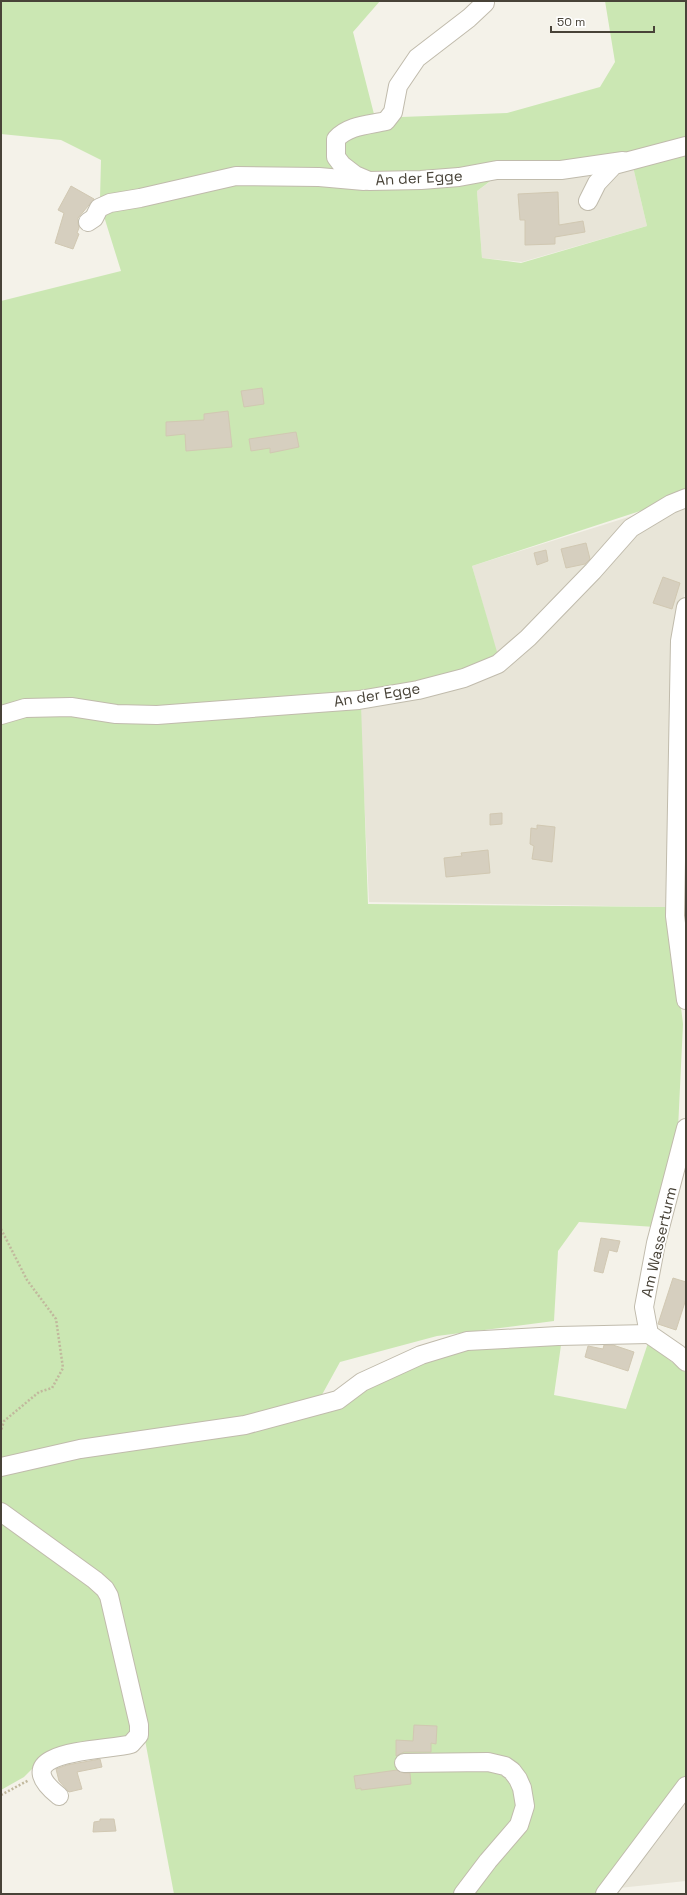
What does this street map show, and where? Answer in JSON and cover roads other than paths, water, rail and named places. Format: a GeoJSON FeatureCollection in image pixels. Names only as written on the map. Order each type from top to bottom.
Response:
{"type":"FeatureCollection","features":[{"type":"Feature","properties":{"kind":"street","name":"An der Egge"},"geometry":{"type":"LineString","coordinates":[[485,3],[469,18],[417,58],[398,86],[393,112],[386,121],[351,128],[342,133],[336,139],[336,157],[342,165],[355,175],[369,181],[420,180],[459,177],[497,170],[561,170],[623,162]]}},
{"type":"Feature","properties":{"kind":"street"},"geometry":{"type":"LineString","coordinates":[[588,201],[597,183],[614,165],[686,146]]}},
{"type":"Feature","properties":{"kind":"street"},"geometry":{"type":"LineString","coordinates":[[88,222],[94,218],[99,208],[110,203],[140,198],[236,176],[319,177],[369,181]]}},
{"type":"Feature","properties":{"kind":"street","name":"An der Egge"},"geometry":{"type":"LineString","coordinates":[[1,715],[25,708],[71,707],[116,714],[157,716],[359,700],[418,690],[464,678],[498,664],[528,638],[593,572],[631,528],[671,504],[686,498]]}},
{"type":"Feature","properties":{"kind":"street"},"geometry":{"type":"LineString","coordinates":[[686,607],[680,641],[676,916],[686,1000]]}},
{"type":"Feature","properties":{"kind":"street","name":"Am Wasserturm"},"geometry":{"type":"LineString","coordinates":[[649,1334],[644,1307],[645,1300],[656,1243],[686,1128]]}},
{"type":"Feature","properties":{"kind":"street"},"geometry":{"type":"LineString","coordinates":[[1,1467],[80,1449],[245,1425],[338,1400],[362,1382],[420,1355],[467,1341],[558,1336],[649,1334],[683,1356]]}},
{"type":"Feature","properties":{"kind":"street"},"geometry":{"type":"LineString","coordinates":[[1,1512],[95,1580],[105,1589],[109,1596],[140,1730],[138,1738],[132,1744],[53,1757],[42,1766],[40,1774],[45,1785],[59,1796]]}},
{"type":"Feature","properties":{"kind":"street"},"geometry":{"type":"LineString","coordinates":[[404,1764],[488,1762],[504,1766],[512,1771],[518,1779],[522,1788],[525,1806],[519,1825],[488,1861],[463,1894]]}},
{"type":"Feature","properties":{"kind":"street"},"geometry":{"type":"LineString","coordinates":[[605,1894],[686,1786]]}}]}
